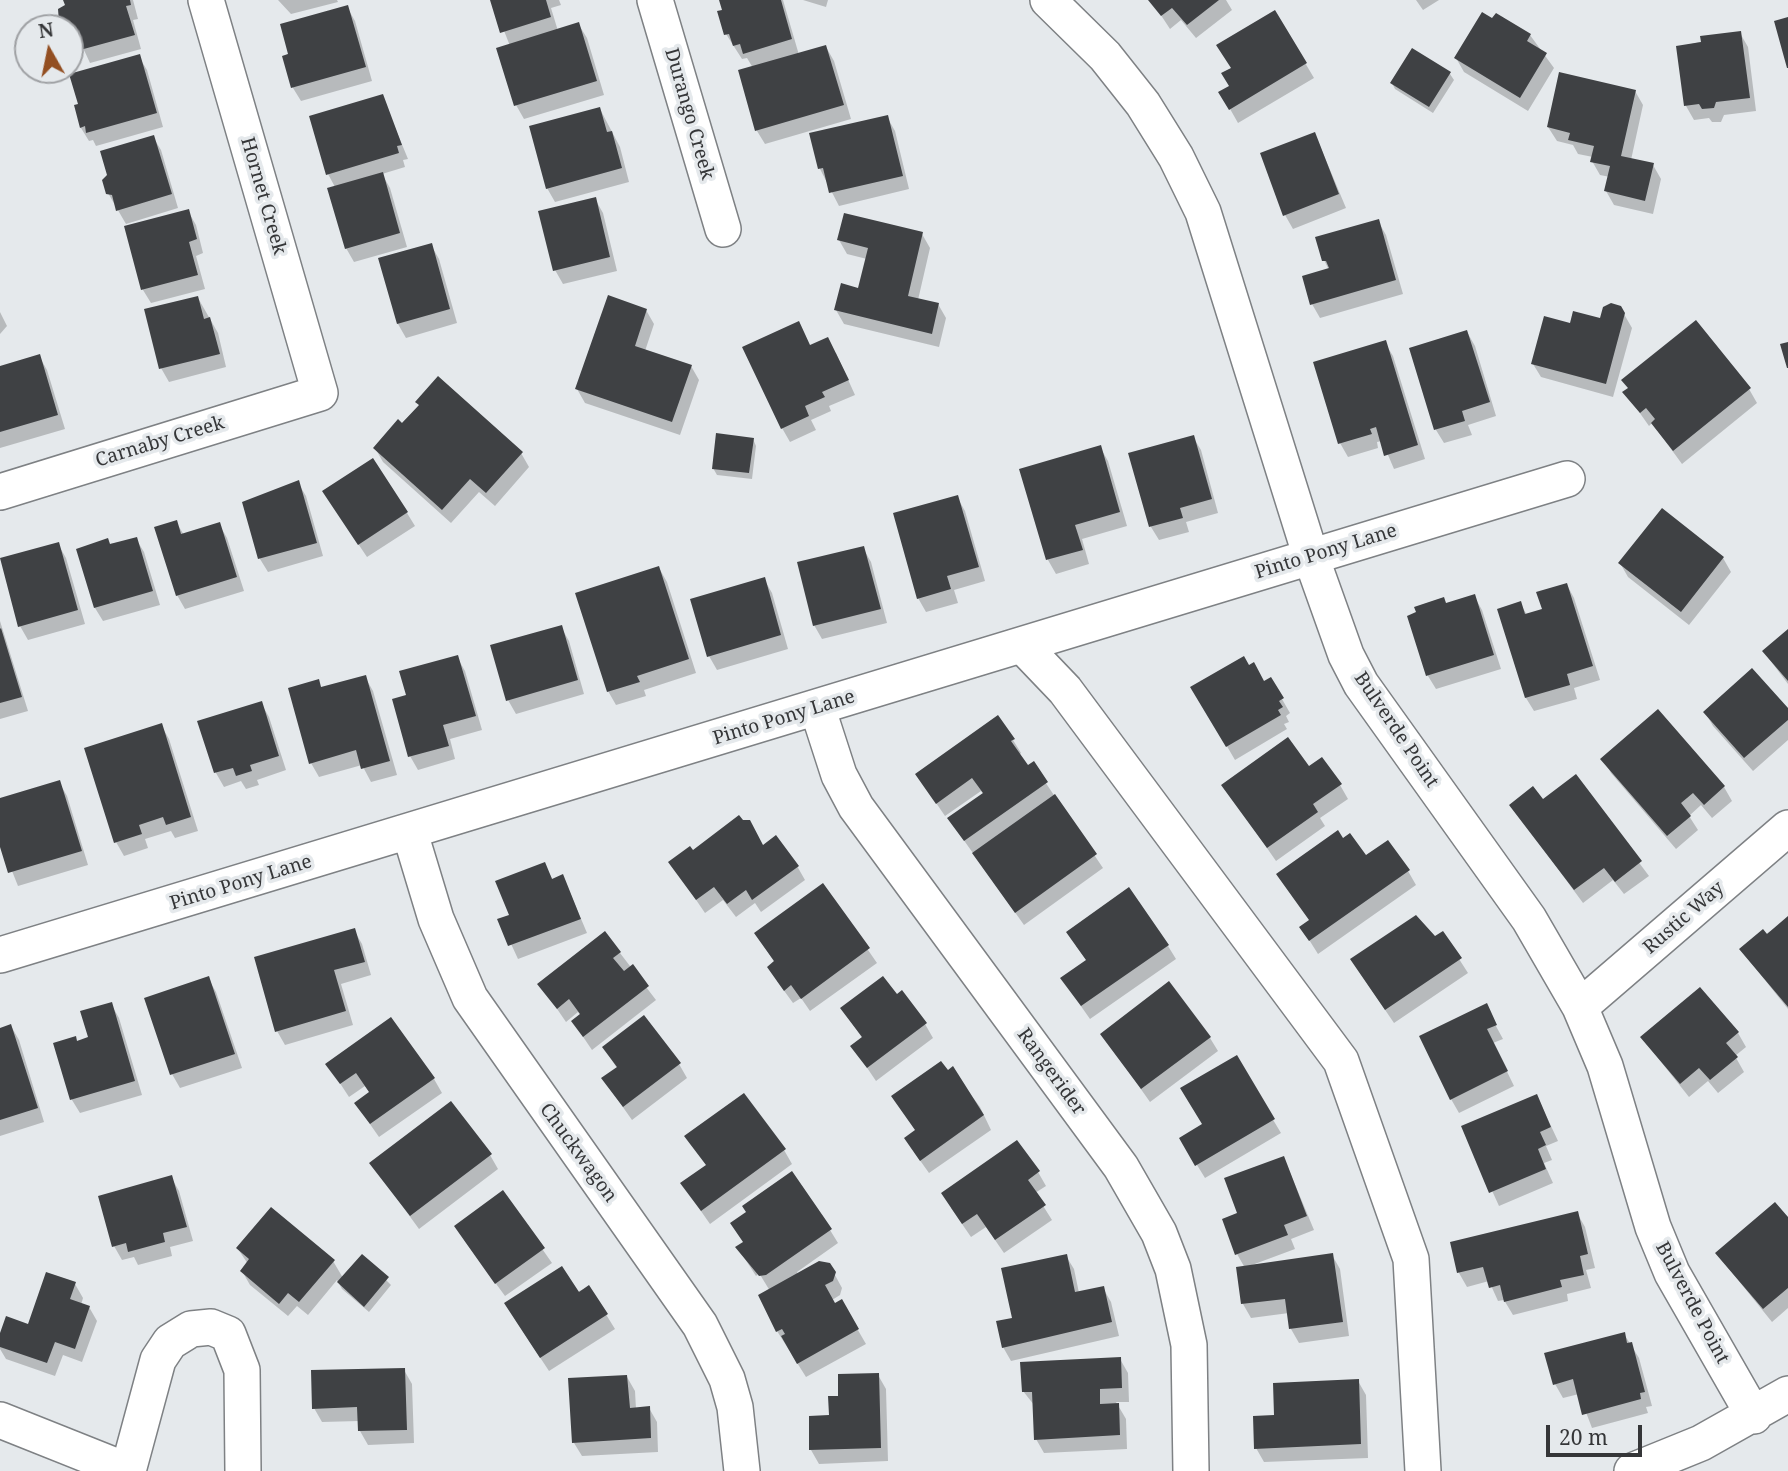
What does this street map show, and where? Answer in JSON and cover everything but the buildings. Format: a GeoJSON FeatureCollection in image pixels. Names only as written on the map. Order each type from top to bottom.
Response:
{"type":"FeatureCollection","features":[{"type":"Feature","properties":{"kind":"street","name":"Hornet Creek"},"geometry":{"type":"LineString","coordinates":[[206,0],[320,393]]}},
{"type":"Feature","properties":{"kind":"street","name":"Durango Creek"},"geometry":{"type":"LineString","coordinates":[[655,0],[723,229]]}},
{"type":"Feature","properties":{"kind":"street","name":"Bulverde Point"},"geometry":{"type":"LineString","coordinates":[[1048,0],[1105,56],[1143,104],[1176,157],[1203,212],[1311,557],[1346,655],[1361,684],[1529,919],[1580,1007],[1605,1066],[1653,1227],[1672,1273],[1754,1416]]}},
{"type":"Feature","properties":{"kind":"street","name":"Carnaby Creek"},"geometry":{"type":"LineString","coordinates":[[0,492],[320,393]]}},
{"type":"Feature","properties":{"kind":"street","name":"Pinto Pony Lane"},"geometry":{"type":"LineString","coordinates":[[0,955],[410,833],[1567,479]]}},
{"type":"Feature","properties":{"kind":"street"},"geometry":{"type":"LineString","coordinates":[[1022,645],[1065,690],[1341,1061],[1411,1259],[1423,1471]]}},
{"type":"Feature","properties":{"kind":"street","name":"Rangerider"},"geometry":{"type":"LineString","coordinates":[[817,707],[839,775],[856,807],[1121,1167],[1159,1233],[1173,1269],[1189,1345],[1191,1471]]}},
{"type":"Feature","properties":{"kind":"street","name":"Rustic Way"},"geometry":{"type":"LineString","coordinates":[[1580,1007],[1788,828]]}},
{"type":"Feature","properties":{"kind":"street","name":"Chuckwagon"},"geometry":{"type":"LineString","coordinates":[[410,833],[436,919],[470,998],[701,1325],[727,1379],[735,1407],[742,1471]]}},
{"type":"Feature","properties":{"kind":"street"},"geometry":{"type":"LineString","coordinates":[[0,1420],[128,1471],[158,1360],[170,1342],[191,1329],[211,1327],[228,1334],[243,1370],[243,1471]]}},
{"type":"Feature","properties":{"kind":"street"},"geometry":{"type":"LineString","coordinates":[[1632,1471],[1701,1443],[1754,1416],[1788,1394]]}}]}
